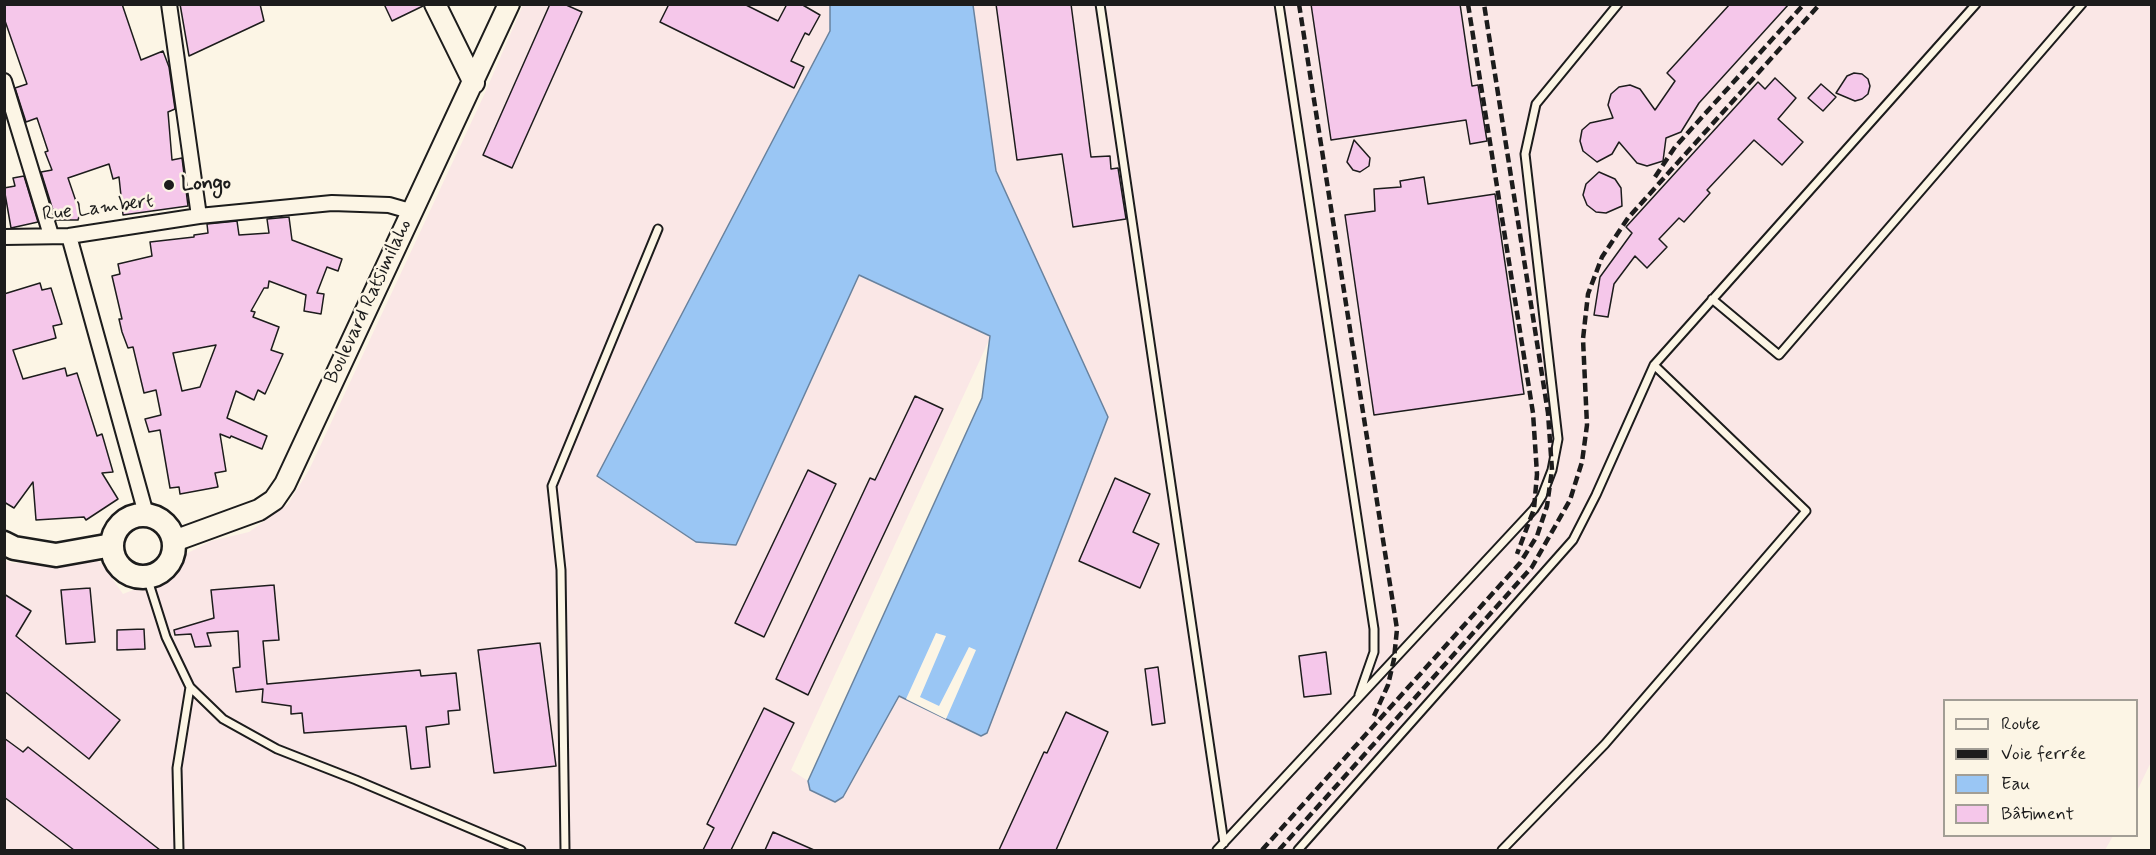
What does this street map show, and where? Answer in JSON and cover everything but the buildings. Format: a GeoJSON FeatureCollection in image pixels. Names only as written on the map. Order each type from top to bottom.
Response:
{"type":"FeatureCollection","features":[{"type":"Feature","properties":{"kind":"main road"},"geometry":{"type":"LineString","coordinates":[[435,4],[474,83]]}},
{"type":"Feature","properties":{"kind":"main road","name":"Boulevard Ratsimilaho"},"geometry":{"type":"LineString","coordinates":[[174,541],[259,510],[274,500],[285,484],[410,211],[474,83],[508,4]]}},
{"type":"Feature","properties":{"kind":"main road"},"geometry":{"type":"LineString","coordinates":[[146,514],[164,523],[174,541],[171,560],[157,574],[147,577],[127,572],[119,565],[112,545],[119,526],[126,519],[146,514]]}},
{"type":"Feature","properties":{"kind":"main road"},"geometry":{"type":"LineString","coordinates":[[4,543],[14,548],[57,555],[112,545]]}},
{"type":"Feature","properties":{"kind":"street"},"geometry":{"type":"LineString","coordinates":[[169,4],[199,216]]}},
{"type":"Feature","properties":{"kind":"street"},"geometry":{"type":"LineString","coordinates":[[4,81],[51,235]]}},
{"type":"Feature","properties":{"kind":"street","name":"Rue Lambert"},"geometry":{"type":"LineString","coordinates":[[4,237],[69,236],[199,216],[332,203],[389,205],[410,211]]}},
{"type":"Feature","properties":{"kind":"street"},"geometry":{"type":"LineString","coordinates":[[69,236],[146,514]]}},
{"type":"Feature","properties":{"kind":"lane"},"geometry":{"type":"LineString","coordinates":[[1100,4],[1224,843]]}},
{"type":"Feature","properties":{"kind":"lane"},"geometry":{"type":"LineString","coordinates":[[1279,4],[1374,629],[1374,652],[1358,698]]}},
{"type":"Feature","properties":{"kind":"lane"},"geometry":{"type":"LineString","coordinates":[[1217,850],[1534,509],[1552,470],[1558,439],[1525,154],[1536,104],[1618,4]]}},
{"type":"Feature","properties":{"kind":"lane"},"geometry":{"type":"LineString","coordinates":[[1298,850],[1573,540],[1654,365],[1976,4]]}},
{"type":"Feature","properties":{"kind":"lane"},"geometry":{"type":"LineString","coordinates":[[1712,299],[1779,355],[2082,4]]}},
{"type":"Feature","properties":{"kind":"lane"},"geometry":{"type":"LineString","coordinates":[[565,850],[561,570],[552,486],[658,229]]}},
{"type":"Feature","properties":{"kind":"lane"},"geometry":{"type":"LineString","coordinates":[[1502,850],[1605,744],[1806,511],[1654,365]]}},
{"type":"Feature","properties":{"kind":"lane"},"geometry":{"type":"LineString","coordinates":[[147,577],[166,637],[190,687],[223,719],[277,749],[521,850]]}},
{"type":"Feature","properties":{"kind":"lane"},"geometry":{"type":"LineString","coordinates":[[179,850],[177,768],[182,723],[190,687]]}},
{"type":"Feature","properties":{"kind":"shaded area"},"geometry":{"type":"Polygon","coordinates":[[[523,5],[830,5],[830,31],[736,545],[859,275],[991,336],[791,770],[836,799],[889,692],[1108,417],[996,171],[973,5],[2151,5],[2151,762],[2138,789],[2138,699],[1943,699],[1943,837],[2112,837],[2105,850],[5,850],[5,560],[12,563],[44,563],[86,552],[102,564],[123,594],[173,574],[178,558],[211,541],[249,532],[288,504],[309,470],[484,95],[523,5]]]}},
{"type":"Feature","properties":{"kind":"water"},"geometry":{"type":"Polygon","coordinates":[[[830,5],[973,5],[996,171],[1108,417],[987,733],[981,736],[899,696],[843,797],[835,802],[810,790],[808,781],[982,398],[990,336],[859,275],[736,545],[696,542],[597,476],[830,31],[830,5]]]}},
{"type":"Feature","properties":{"kind":"pier"},"geometry":{"type":"Polygon","coordinates":[[[936,633],[946,636],[920,697],[939,706],[969,647],[976,650],[946,719],[906,699],[936,633]]]}},
{"type":"Feature","properties":{"kind":"railway"},"geometry":{"type":"LineString","coordinates":[[1299,4],[1397,629],[1388,685],[1374,716]]}},
{"type":"Feature","properties":{"kind":"railway"},"geometry":{"type":"LineString","coordinates":[[1468,4],[1533,413],[1537,474],[1534,509],[1517,554]]}},
{"type":"Feature","properties":{"kind":"railway"},"geometry":{"type":"LineString","coordinates":[[1262,850],[1520,563],[1537,536],[1547,506],[1552,470],[1548,413],[1484,4]]}},
{"type":"Feature","properties":{"kind":"railway"},"geometry":{"type":"LineString","coordinates":[[1655,177],[1675,147],[1804,4]]}},
{"type":"Feature","properties":{"kind":"railway"},"geometry":{"type":"LineString","coordinates":[[1279,850],[1532,567],[1570,500],[1582,462],[1587,425],[1583,339],[1588,294],[1602,257],[1628,218],[1820,4]]}},
{"type":"Feature","properties":{"kind":"place","name":"Longo"},"geometry":{"type":"Point","coordinates":[169,185]}}]}
